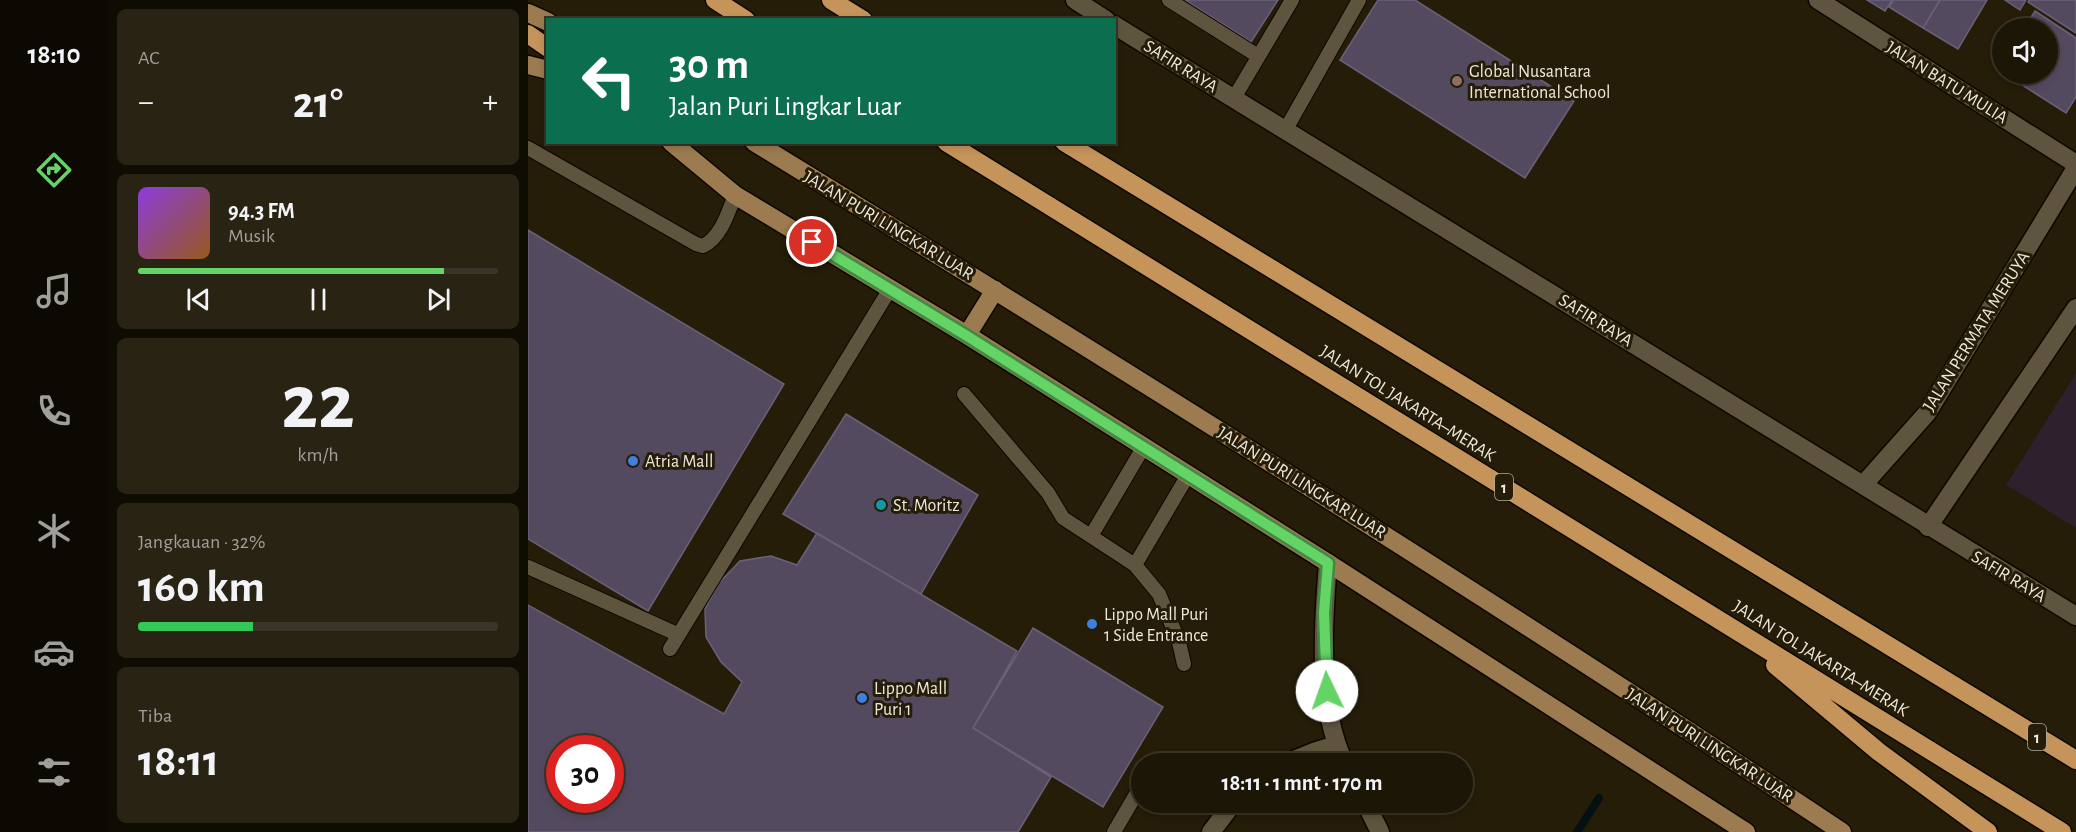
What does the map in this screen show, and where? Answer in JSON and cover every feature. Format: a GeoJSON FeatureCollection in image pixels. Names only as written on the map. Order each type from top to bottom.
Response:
{"type":"FeatureCollection","features":[{"type":"Feature","properties":{"kind":"highway"},"geometry":{"type":"LineString","coordinates":[[715,0],[743,18]]}},
{"type":"Feature","properties":{"kind":"highway"},"geometry":{"type":"LineString","coordinates":[[831,0],[860,18]]}},
{"type":"Feature","properties":{"kind":"highway"},"geometry":{"type":"LineString","coordinates":[[528,34],[546,47]]}},
{"type":"Feature","properties":{"kind":"highway","name":"JALAN TOL JAKARTA–MERAK"},"geometry":{"type":"LineString","coordinates":[[949,144],[2062,832]]}},
{"type":"Feature","properties":{"kind":"highway","name":"1"},"geometry":{"type":"LineString","coordinates":[[1067,144],[2076,760]]}},
{"type":"Feature","properties":{"kind":"highway"},"geometry":{"type":"LineString","coordinates":[[1721,621],[1879,752],[1988,832]]}},
{"type":"Feature","properties":{"kind":"main road"},"geometry":{"type":"LineString","coordinates":[[528,13],[546,21]]}},
{"type":"Feature","properties":{"kind":"main road"},"geometry":{"type":"LineString","coordinates":[[528,65],[546,70]]}},
{"type":"Feature","properties":{"kind":"main road"},"geometry":{"type":"LineString","coordinates":[[673,144],[735,195],[890,288],[1328,563],[1746,832]]}},
{"type":"Feature","properties":{"kind":"main road","name":"JALAN PURI LINGKAR LUAR"},"geometry":{"type":"LineString","coordinates":[[757,144],[1335,502],[1663,713],[1842,832]]}},
{"type":"Feature","properties":{"kind":"main road"},"geometry":{"type":"LineString","coordinates":[[967,336],[995,290]]}},
{"type":"Feature","properties":{"kind":"street"},"geometry":{"type":"LineString","coordinates":[[1075,0],[1103,18]]}},
{"type":"Feature","properties":{"kind":"street","name":"JALAN BATU MULIA"},"geometry":{"type":"LineString","coordinates":[[1818,0],[2076,166]]}},
{"type":"Feature","properties":{"kind":"street","name":"SAFIR RAYA"},"geometry":{"type":"LineString","coordinates":[[1116,26],[2076,616]]}},
{"type":"Feature","properties":{"kind":"street","name":"JALAN PERMATA MERUYA"},"geometry":{"type":"LineString","coordinates":[[1863,485],[1927,412],[2076,166]]}},
{"type":"Feature","properties":{"kind":"street"},"geometry":{"type":"LineString","coordinates":[[1928,526],[2076,308]]}},
{"type":"Feature","properties":{"kind":"street"},"geometry":{"type":"LineString","coordinates":[[1328,563],[1324,613],[1328,711],[1340,753]]}},
{"type":"Feature","properties":{"kind":"street"},"geometry":{"type":"LineString","coordinates":[[1311,753],[1336,745]]}},
{"type":"Feature","properties":{"kind":"street"},"geometry":{"type":"LineString","coordinates":[[1211,832],[1226,813]]}},
{"type":"Feature","properties":{"kind":"street"},"geometry":{"type":"LineString","coordinates":[[1370,813],[1380,832]]}},
{"type":"Feature","properties":{"kind":"lane"},"geometry":{"type":"LineString","coordinates":[[1169,0],[1257,56]]}},
{"type":"Feature","properties":{"kind":"lane"},"geometry":{"type":"LineString","coordinates":[[1234,98],[1292,0]]}},
{"type":"Feature","properties":{"kind":"lane"},"geometry":{"type":"LineString","coordinates":[[1286,129],[1359,0]]}},
{"type":"Feature","properties":{"kind":"lane"},"geometry":{"type":"LineString","coordinates":[[528,148],[696,244],[704,246],[712,242],[725,221],[735,195]]}},
{"type":"Feature","properties":{"kind":"lane"},"geometry":{"type":"LineString","coordinates":[[670,649],[890,288]]}},
{"type":"Feature","properties":{"kind":"lane"},"geometry":{"type":"LineString","coordinates":[[964,394],[1048,493],[1063,518],[1135,565],[1159,594],[1179,642],[1184,664]]}},
{"type":"Feature","properties":{"kind":"lane"},"geometry":{"type":"LineString","coordinates":[[1091,536],[1143,448]]}},
{"type":"Feature","properties":{"kind":"lane"},"geometry":{"type":"LineString","coordinates":[[1135,565],[1188,475]]}},
{"type":"Feature","properties":{"kind":"lane"},"geometry":{"type":"LineString","coordinates":[[528,567],[679,635]]}},
{"type":"Feature","properties":{"kind":"lane"},"geometry":{"type":"LineString","coordinates":[[1114,832],[1131,803]]}},
{"type":"Feature","properties":{"kind":"shaded area"},"geometry":{"type":"Polygon","coordinates":[[[2076,373],[2076,528],[2006,485],[2076,373]]]}},
{"type":"Feature","properties":{"kind":"building"},"geometry":{"type":"Polygon","coordinates":[[[1185,0],[1278,0],[1251,42],[1185,0]]]}},
{"type":"Feature","properties":{"kind":"building","name":"Global Nusantara International School"},"geometry":{"type":"Polygon","coordinates":[[[1378,0],[1415,0],[1574,101],[1525,178],[1340,60],[1378,0]]]}},
{"type":"Feature","properties":{"kind":"building"},"geometry":{"type":"Polygon","coordinates":[[[1867,0],[1892,0],[1885,11],[1867,0]]]}},
{"type":"Feature","properties":{"kind":"building"},"geometry":{"type":"Polygon","coordinates":[[[1894,0],[1940,0],[1923,28],[1889,7],[1894,0]]]}},
{"type":"Feature","properties":{"kind":"building"},"geometry":{"type":"Polygon","coordinates":[[[1940,0],[1987,0],[1958,49],[1923,28],[1940,0]]]}},
{"type":"Feature","properties":{"kind":"building"},"geometry":{"type":"Polygon","coordinates":[[[2005,0],[2026,0],[2020,10],[2005,0]]]}},
{"type":"Feature","properties":{"kind":"building"},"geometry":{"type":"Polygon","coordinates":[[[2029,0],[2076,0],[2076,33],[2058,21],[2058,18],[2053,18],[2028,2],[2029,0]]]}},
{"type":"Feature","properties":{"kind":"building"},"geometry":{"type":"Polygon","coordinates":[[[2035,11],[2046,18],[2030,18],[2035,11]]]}},
{"type":"Feature","properties":{"kind":"building"},"geometry":{"type":"Polygon","coordinates":[[[2058,26],[2076,38],[2076,97],[2066,113],[2021,84],[2058,84],[2058,26]]]}},
{"type":"Feature","properties":{"kind":"building","name":"Atria Mall"},"geometry":{"type":"Polygon","coordinates":[[[528,230],[784,384],[648,611],[528,539],[528,230]]]}},
{"type":"Feature","properties":{"kind":"building","name":"St. Moritz"},"geometry":{"type":"Polygon","coordinates":[[[846,414],[978,495],[921,594],[783,514],[846,414]]]}},
{"type":"Feature","properties":{"kind":"building","name":"Lippo Mall Puri 1"},"geometry":{"type":"Polygon","coordinates":[[[817,533],[1017,651],[973,728],[1051,777],[1018,832],[528,832],[528,605],[724,714],[742,682],[721,662],[706,637],[705,609],[718,584],[740,561],[771,556],[797,565],[817,533]]]}},
{"type":"Feature","properties":{"kind":"building"},"geometry":{"type":"Polygon","coordinates":[[[1033,628],[1163,707],[1135,753],[1131,753],[1131,760],[1103,807],[973,728],[1033,628]]]}},
{"type":"Feature","properties":{"kind":"waterway"},"geometry":{"type":"LineString","coordinates":[[1577,832],[1599,798]]}},
{"type":"Feature","properties":{"kind":"place","name":"Global Nusantara International School"},"geometry":{"type":"Point","coordinates":[1457,81]}},
{"type":"Feature","properties":{"kind":"place","name":"Atria Mall"},"geometry":{"type":"Point","coordinates":[633,461]}},
{"type":"Feature","properties":{"kind":"place","name":"St. Moritz"},"geometry":{"type":"Point","coordinates":[881,505]}},
{"type":"Feature","properties":{"kind":"place","name":"Lippo Mall Puri 1 Side Entrance"},"geometry":{"type":"Point","coordinates":[1092,624]}},
{"type":"Feature","properties":{"kind":"place","name":"Lippo Mall Puri 1"},"geometry":{"type":"Point","coordinates":[862,698]}},
{"type":"Feature","properties":{"kind":"route"},"geometry":{"type":"LineString","coordinates":[[812,242],[967,336],[1328,563],[1324,613],[1327,691]]}}]}
